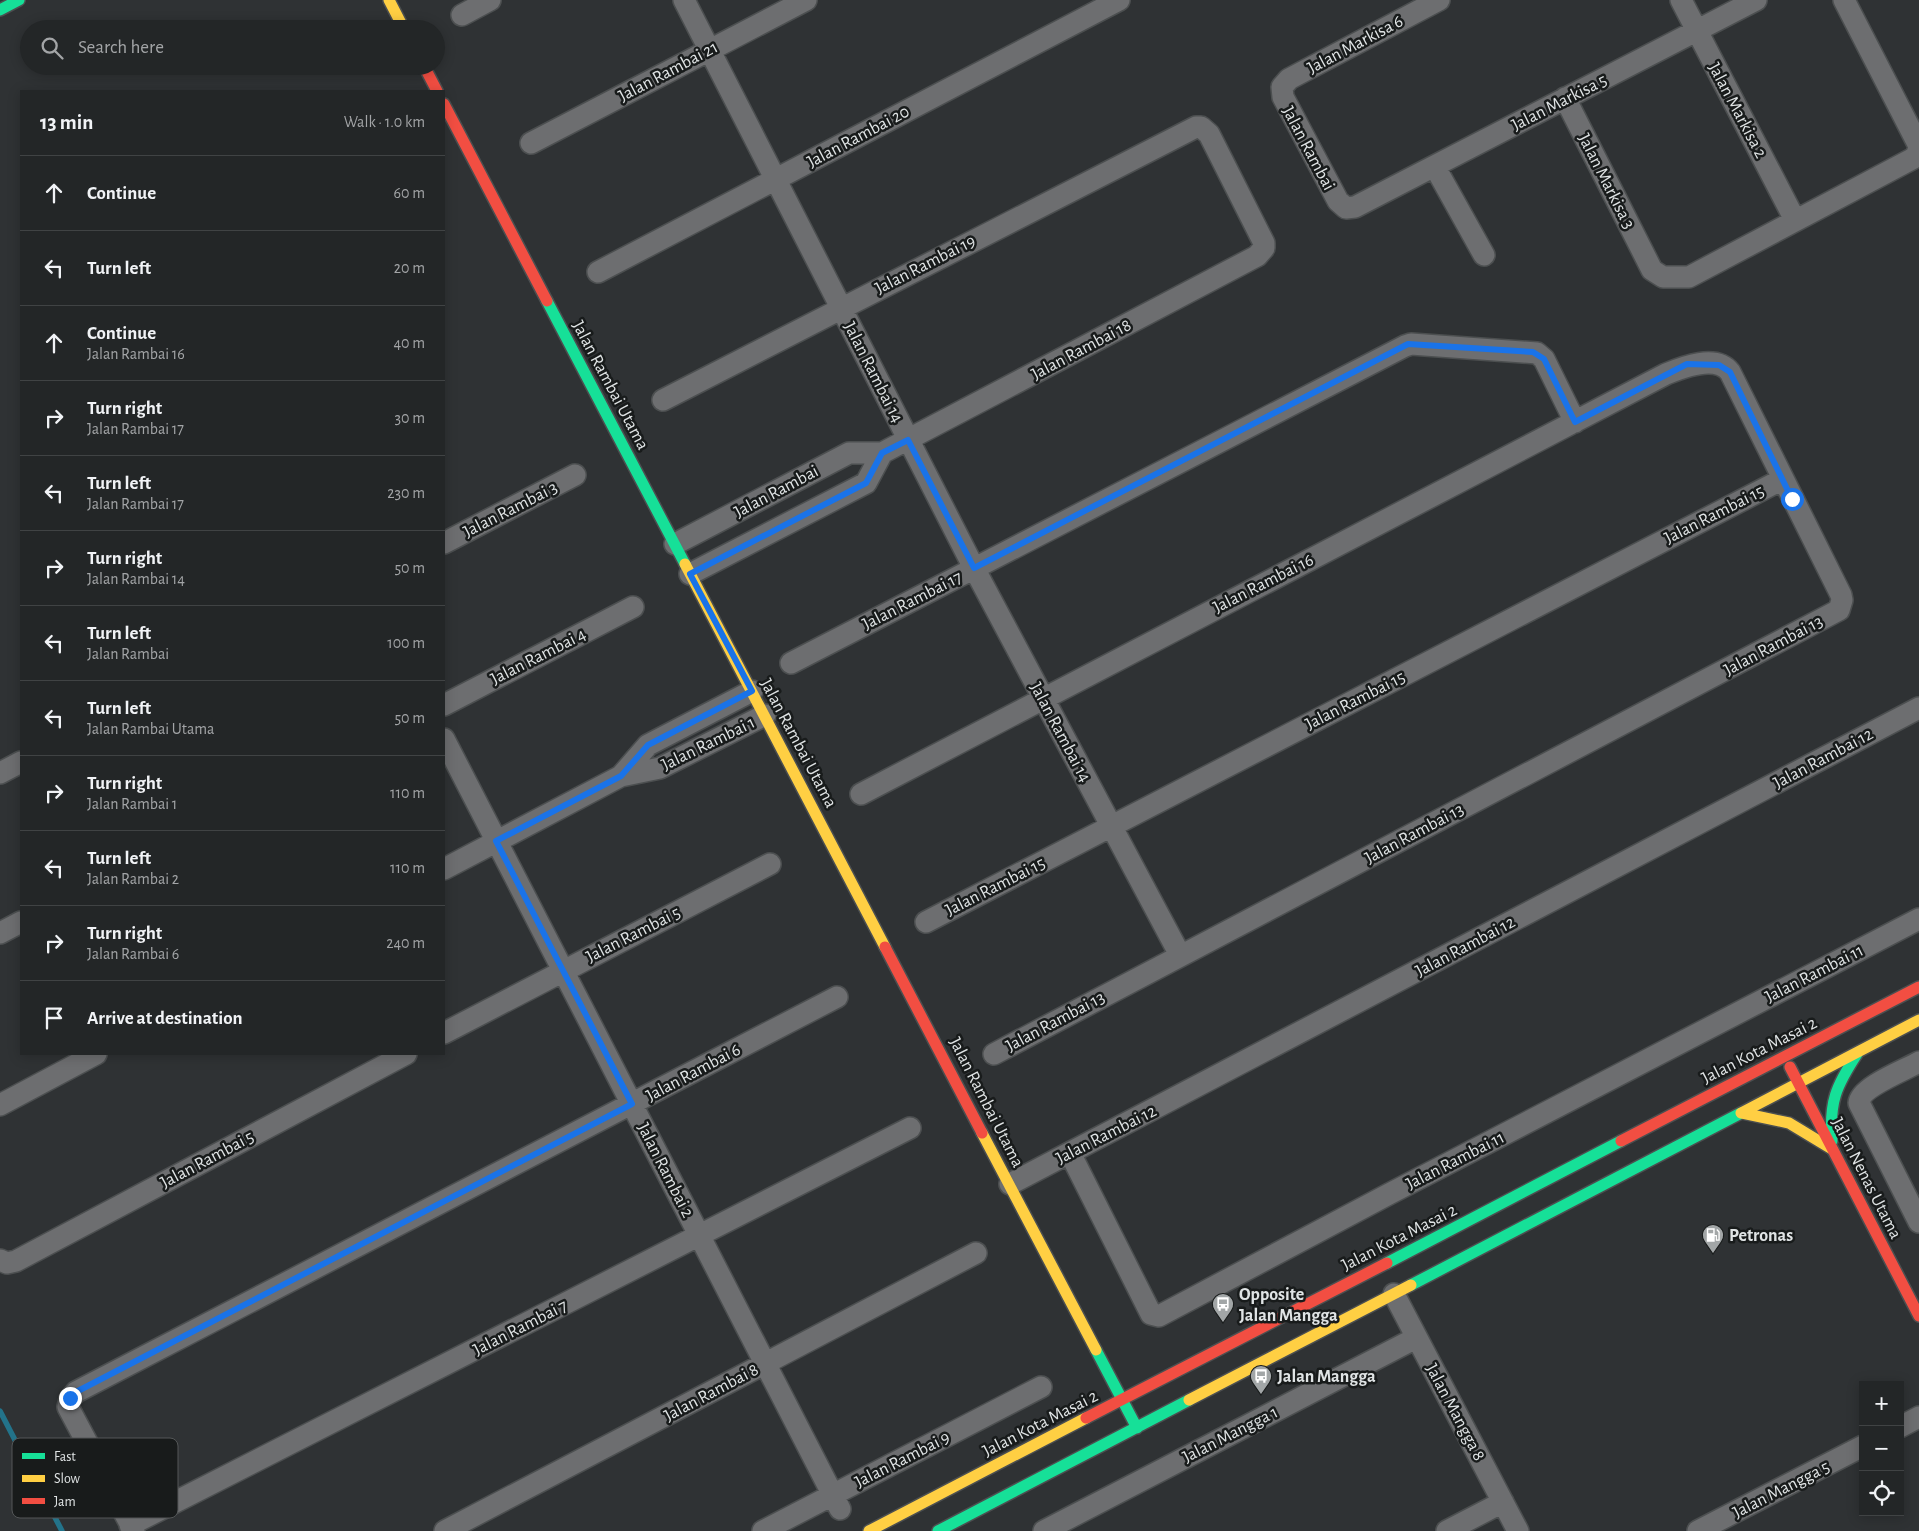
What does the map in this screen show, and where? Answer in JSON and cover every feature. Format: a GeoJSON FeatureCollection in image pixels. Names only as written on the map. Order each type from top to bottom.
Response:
{"type":"FeatureCollection","features":[{"type":"Feature","properties":{"kind":"main road"},"geometry":{"type":"LineString","coordinates":[[0,10],[19,0]]}},
{"type":"Feature","properties":{"kind":"main road"},"geometry":{"type":"LineString","coordinates":[[389,0],[399,20]]}},
{"type":"Feature","properties":{"kind":"main road"},"geometry":{"type":"LineString","coordinates":[[429,75],[436,90]]}},
{"type":"Feature","properties":{"kind":"main road","name":"Jalan Rambai Utama"},"geometry":{"type":"LineString","coordinates":[[445,106],[1137,1428]]}},
{"type":"Feature","properties":{"kind":"main road","name":"Jalan Kota Masai 2"},"geometry":{"type":"LineString","coordinates":[[869,1531],[1919,987]]}},
{"type":"Feature","properties":{"kind":"main road"},"geometry":{"type":"LineString","coordinates":[[938,1531],[1919,1020]]}},
{"type":"Feature","properties":{"kind":"main road"},"geometry":{"type":"LineString","coordinates":[[1833,1150],[1830,1116],[1834,1088],[1858,1052]]}},
{"type":"Feature","properties":{"kind":"main road","name":"Jalan Nenas Utama"},"geometry":{"type":"LineString","coordinates":[[1785,1057],[1919,1316]]}},
{"type":"Feature","properties":{"kind":"main road"},"geometry":{"type":"LineString","coordinates":[[1742,1113],[1789,1123],[1833,1150]]}},
{"type":"Feature","properties":{"kind":"street"},"geometry":{"type":"LineString","coordinates":[[462,14],[490,0]]}},
{"type":"Feature","properties":{"kind":"street","name":"Jalan Rambai 14"},"geometry":{"type":"LineString","coordinates":[[684,0],[974,568],[1180,955]]}},
{"type":"Feature","properties":{"kind":"street","name":"Jalan Rambai 21"},"geometry":{"type":"LineString","coordinates":[[531,143],[806,0]]}},
{"type":"Feature","properties":{"kind":"street","name":"Jalan Rambai 20"},"geometry":{"type":"LineString","coordinates":[[598,272],[1119,0]]}},
{"type":"Feature","properties":{"kind":"street","name":"Jalan Markisa 6"},"geometry":{"type":"LineString","coordinates":[[1298,74],[1439,0]]}},
{"type":"Feature","properties":{"kind":"street","name":"Jalan Markisa 2"},"geometry":{"type":"LineString","coordinates":[[1681,0],[1795,220]]}},
{"type":"Feature","properties":{"kind":"street","name":"Jalan Markisa 5"},"geometry":{"type":"LineString","coordinates":[[1362,204],[1756,0]]}},
{"type":"Feature","properties":{"kind":"street"},"geometry":{"type":"LineString","coordinates":[[1795,220],[1916,156],[1918,144],[1844,0]]}},
{"type":"Feature","properties":{"kind":"street","name":"Jalan Rambai"},"geometry":{"type":"LineString","coordinates":[[1298,74],[1284,82],[1282,87],[1283,97],[1338,201],[1346,208],[1362,204]]}},
{"type":"Feature","properties":{"kind":"street","name":"Jalan Markisa 3"},"geometry":{"type":"LineString","coordinates":[[1565,98],[1649,264],[1659,276],[1689,278],[1795,220]]}},
{"type":"Feature","properties":{"kind":"street","name":"Jalan Rambai 19"},"geometry":{"type":"LineString","coordinates":[[663,400],[1188,129],[1201,127],[1209,134],[1263,238],[1264,248],[1254,258]]}},
{"type":"Feature","properties":{"kind":"street"},"geometry":{"type":"LineString","coordinates":[[1435,167],[1484,255]]}},
{"type":"Feature","properties":{"kind":"street","name":"Jalan Rambai 18"},"geometry":{"type":"LineString","coordinates":[[908,440],[1254,258]]}},
{"type":"Feature","properties":{"kind":"street","name":"Jalan Rambai 17"},"geometry":{"type":"LineString","coordinates":[[791,663],[1408,344],[1537,353],[1544,359],[1575,422]]}},
{"type":"Feature","properties":{"kind":"street","name":"Jalan Rambai 16"},"geometry":{"type":"LineString","coordinates":[[861,794],[1666,374],[1694,363],[1719,365],[1727,368],[1783,480]]}},
{"type":"Feature","properties":{"kind":"street","name":"Jalan Rambai"},"geometry":{"type":"LineString","coordinates":[[675,544],[849,453],[882,453],[908,440]]}},
{"type":"Feature","properties":{"kind":"street","name":"Jalan Rambai"},"geometry":{"type":"LineString","coordinates":[[690,574],[866,483],[882,453]]}},
{"type":"Feature","properties":{"kind":"street","name":"Jalan Rambai 3"},"geometry":{"type":"LineString","coordinates":[[445,542],[575,475]]}},
{"type":"Feature","properties":{"kind":"street"},"geometry":{"type":"LineString","coordinates":[[800,479],[816,509]]}},
{"type":"Feature","properties":{"kind":"street","name":"Jalan Rambai 13"},"geometry":{"type":"LineString","coordinates":[[994,1054],[1834,613],[1841,605],[1841,595],[1783,480]]}},
{"type":"Feature","properties":{"kind":"street","name":"Jalan Rambai 15"},"geometry":{"type":"LineString","coordinates":[[926,922],[1783,480]]}},
{"type":"Feature","properties":{"kind":"street","name":"Jalan Rambai 4"},"geometry":{"type":"LineString","coordinates":[[445,704],[633,608]]}},
{"type":"Feature","properties":{"kind":"street","name":"Jalan Rambai 1"},"geometry":{"type":"LineString","coordinates":[[621,776],[648,745],[752,691]]}},
{"type":"Feature","properties":{"kind":"street","name":"Jalan Rambai 12"},"geometry":{"type":"LineString","coordinates":[[1010,1184],[1919,708]]}},
{"type":"Feature","properties":{"kind":"street","name":"Jalan Rambai 1"},"geometry":{"type":"LineString","coordinates":[[445,868],[621,776],[660,768],[765,715]]}},
{"type":"Feature","properties":{"kind":"street","name":"Jalan Rambai 2"},"geometry":{"type":"LineString","coordinates":[[445,741],[836,1502]]}},
{"type":"Feature","properties":{"kind":"street"},"geometry":{"type":"LineString","coordinates":[[0,774],[20,763]]}},
{"type":"Feature","properties":{"kind":"street","name":"Jalan Rambai 5"},"geometry":{"type":"LineString","coordinates":[[445,1033],[563,970],[770,864]]}},
{"type":"Feature","properties":{"kind":"street","name":"Jalan Rambai 11"},"geometry":{"type":"LineString","coordinates":[[1070,1153],[1151,1314],[1160,1316],[1389,1194],[1919,919]]}},
{"type":"Feature","properties":{"kind":"street"},"geometry":{"type":"LineString","coordinates":[[0,933],[20,923]]}},
{"type":"Feature","properties":{"kind":"street","name":"Jalan Rambai 6"},"geometry":{"type":"LineString","coordinates":[[84,1438],[68,1407],[70,1398],[76,1392],[837,997]]}},
{"type":"Feature","properties":{"kind":"street"},"geometry":{"type":"LineString","coordinates":[[0,1105],[94,1055]]}},
{"type":"Feature","properties":{"kind":"street","name":"Jalan Rambai 5"},"geometry":{"type":"LineString","coordinates":[[3,1262],[16,1261],[404,1055]]}},
{"type":"Feature","properties":{"kind":"street"},"geometry":{"type":"LineString","coordinates":[[1919,1062],[1862,1093],[1859,1103],[1862,1113],[1919,1222]]}},
{"type":"Feature","properties":{"kind":"street","name":"Jalan Rambai 7"},"geometry":{"type":"LineString","coordinates":[[178,1504],[910,1128]]}},
{"type":"Feature","properties":{"kind":"street","name":"Jalan Rambai 8"},"geometry":{"type":"LineString","coordinates":[[445,1531],[976,1253]]}},
{"type":"Feature","properties":{"kind":"street","name":"Jalan Mangga 8"},"geometry":{"type":"LineString","coordinates":[[1394,1294],[1518,1531]]}},
{"type":"Feature","properties":{"kind":"street","name":"Jalan Mangga 1"},"geometry":{"type":"LineString","coordinates":[[1055,1529],[1416,1338]]}},
{"type":"Feature","properties":{"kind":"street","name":"Jalan Rambai 9"},"geometry":{"type":"LineString","coordinates":[[762,1531],[836,1502],[1041,1387]]}},
{"type":"Feature","properties":{"kind":"street"},"geometry":{"type":"LineString","coordinates":[[1902,1426],[1919,1418]]}},
{"type":"Feature","properties":{"kind":"street","name":"Jalan Mangga 5"},"geometry":{"type":"LineString","coordinates":[[1698,1531],[1859,1448]]}},
{"type":"Feature","properties":{"kind":"street"},"geometry":{"type":"LineString","coordinates":[[1447,1531],[1503,1502]]}},
{"type":"Feature","properties":{"kind":"street","name":"Jalan Rambai 7"},"geometry":{"type":"LineString","coordinates":[[132,1528],[151,1518]]}},
{"type":"Feature","properties":{"kind":"waterway"},"geometry":{"type":"LineString","coordinates":[[0,1411],[14,1438]]}},
{"type":"Feature","properties":{"kind":"waterway"},"geometry":{"type":"LineString","coordinates":[[55,1518],[62,1531]]}},
{"type":"Feature","properties":{"kind":"traffic: fast"},"geometry":{"type":"LineString","coordinates":[[0,10],[19,0]]}},
{"type":"Feature","properties":{"kind":"traffic: fast"},"geometry":{"type":"LineString","coordinates":[[547,301],[685,564]]}},
{"type":"Feature","properties":{"kind":"traffic: fast"},"geometry":{"type":"LineString","coordinates":[[1832,1141],[1833,1105],[1839,1085],[1857,1054]]}},
{"type":"Feature","properties":{"kind":"traffic: fast"},"geometry":{"type":"LineString","coordinates":[[1411,1285],[1741,1113]]}},
{"type":"Feature","properties":{"kind":"traffic: fast"},"geometry":{"type":"LineString","coordinates":[[1387,1263],[1621,1141]]}},
{"type":"Feature","properties":{"kind":"traffic: fast"},"geometry":{"type":"LineString","coordinates":[[1096,1350],[1137,1428]]}},
{"type":"Feature","properties":{"kind":"traffic: fast"},"geometry":{"type":"LineString","coordinates":[[938,1531],[1189,1400]]}},
{"type":"Feature","properties":{"kind":"traffic: slow"},"geometry":{"type":"LineString","coordinates":[[389,0],[399,20]]}},
{"type":"Feature","properties":{"kind":"traffic: slow"},"geometry":{"type":"LineString","coordinates":[[685,564],[885,947]]}},
{"type":"Feature","properties":{"kind":"traffic: slow"},"geometry":{"type":"LineString","coordinates":[[1741,1113],[1919,1020]]}},
{"type":"Feature","properties":{"kind":"traffic: slow"},"geometry":{"type":"LineString","coordinates":[[1742,1113],[1789,1123],[1832,1149]]}},
{"type":"Feature","properties":{"kind":"traffic: slow"},"geometry":{"type":"LineString","coordinates":[[982,1133],[1096,1350]]}},
{"type":"Feature","properties":{"kind":"traffic: slow"},"geometry":{"type":"LineString","coordinates":[[1189,1400],[1411,1285]]}},
{"type":"Feature","properties":{"kind":"traffic: slow"},"geometry":{"type":"LineString","coordinates":[[869,1531],[1086,1418]]}},
{"type":"Feature","properties":{"kind":"traffic: jam"},"geometry":{"type":"LineString","coordinates":[[429,75],[436,90]]}},
{"type":"Feature","properties":{"kind":"traffic: jam"},"geometry":{"type":"LineString","coordinates":[[445,106],[547,301]]}},
{"type":"Feature","properties":{"kind":"traffic: jam"},"geometry":{"type":"LineString","coordinates":[[885,947],[982,1133]]}},
{"type":"Feature","properties":{"kind":"traffic: jam"},"geometry":{"type":"LineString","coordinates":[[1621,1141],[1919,987]]}},
{"type":"Feature","properties":{"kind":"traffic: jam"},"geometry":{"type":"LineString","coordinates":[[1790,1067],[1919,1316]]}},
{"type":"Feature","properties":{"kind":"traffic: jam"},"geometry":{"type":"LineString","coordinates":[[1086,1418],[1387,1263]]}},
{"type":"Feature","properties":{"kind":"place","name":"Petronas"},"geometry":{"type":"Point","coordinates":[1713,1254]}},
{"type":"Feature","properties":{"kind":"place","name":"Opposite Jalan Mangga"},"geometry":{"type":"Point","coordinates":[1223,1323]}},
{"type":"Feature","properties":{"kind":"place","name":"Jalan Mangga"},"geometry":{"type":"Point","coordinates":[1261,1395]}},
{"type":"Feature","properties":{"kind":"route"},"geometry":{"type":"LineString","coordinates":[[70,1398],[76,1392],[632,1104],[496,841],[621,776],[648,745],[752,691],[690,574],[866,483],[882,453],[908,440],[974,568],[1408,344],[1537,353],[1544,359],[1575,422],[1687,364],[1723,366],[1730,372],[1792,499]]}}]}
